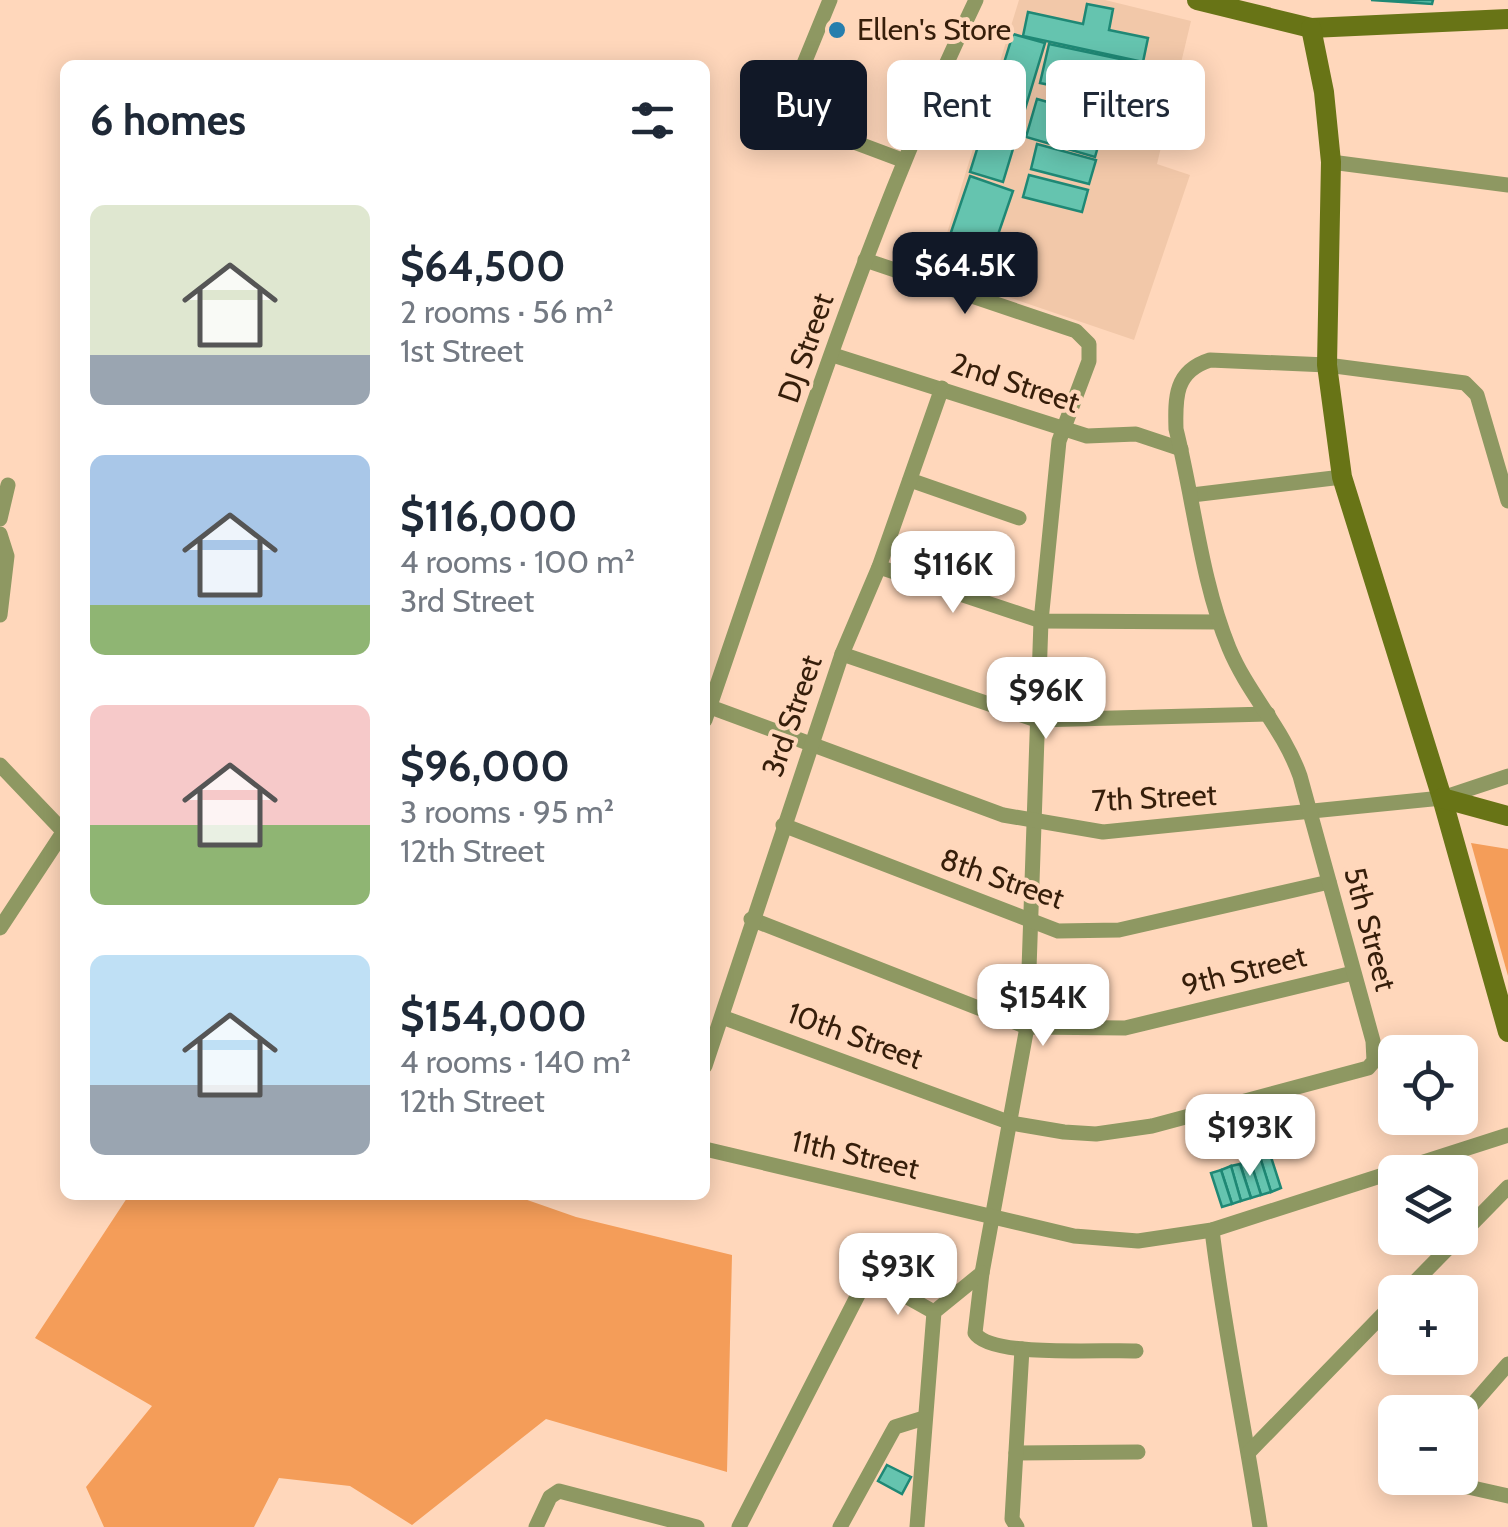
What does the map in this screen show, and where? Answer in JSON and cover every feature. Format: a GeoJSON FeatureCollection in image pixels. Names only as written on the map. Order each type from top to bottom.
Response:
{"type":"FeatureCollection","features":[{"type":"Feature","properties":{"kind":"main road"},"geometry":{"type":"LineString","coordinates":[[1197,0],[1310,28],[1508,19]]}},
{"type":"Feature","properties":{"kind":"main road"},"geometry":{"type":"LineString","coordinates":[[1310,28],[1324,92],[1331,162],[1328,364],[1342,478],[1442,798],[1508,1032]]}},
{"type":"Feature","properties":{"kind":"main road"},"geometry":{"type":"LineString","coordinates":[[1442,798],[1508,816]]}},
{"type":"Feature","properties":{"kind":"street"},"geometry":{"type":"LineString","coordinates":[[830,0],[794,88],[793,102],[822,130],[902,160]]}},
{"type":"Feature","properties":{"kind":"street","name":"DJ Street"},"geometry":{"type":"LineString","coordinates":[[710,700],[902,160],[976,0]]}},
{"type":"Feature","properties":{"kind":"street"},"geometry":{"type":"LineString","coordinates":[[1331,162],[1508,185]]}},
{"type":"Feature","properties":{"kind":"street"},"geometry":{"type":"LineString","coordinates":[[865,260],[1076,332],[1089,344],[1089,362],[1062,428],[1041,621],[1027,1027],[982,1273],[975,1332],[989,1345],[1022,1349],[1136,1351]]}},
{"type":"Feature","properties":{"kind":"street","name":"2nd Street"},"geometry":{"type":"LineString","coordinates":[[833,355],[1088,436],[1136,434],[1181,448]]}},
{"type":"Feature","properties":{"kind":"street","name":"5th Street"},"geometry":{"type":"LineString","coordinates":[[1328,364],[1210,360],[1192,365],[1175,398],[1181,448],[1219,622],[1232,654],[1288,743],[1329,882],[1374,1061]]}},
{"type":"Feature","properties":{"kind":"street"},"geometry":{"type":"LineString","coordinates":[[1328,364],[1456,380],[1472,387],[1504,471],[1508,500]]}},
{"type":"Feature","properties":{"kind":"street","name":"3rd Street"},"geometry":{"type":"LineString","coordinates":[[710,1052],[750,919],[842,654],[879,567],[942,388]]}},
{"type":"Feature","properties":{"kind":"street"},"geometry":{"type":"LineString","coordinates":[[1192,495],[1342,478]]}},
{"type":"Feature","properties":{"kind":"street"},"geometry":{"type":"LineString","coordinates":[[910,480],[1019,518]]}},
{"type":"Feature","properties":{"kind":"street"},"geometry":{"type":"LineString","coordinates":[[0,520],[8,485]]}},
{"type":"Feature","properties":{"kind":"street"},"geometry":{"type":"LineString","coordinates":[[0,534],[7,556],[0,614]]}},
{"type":"Feature","properties":{"kind":"street"},"geometry":{"type":"LineString","coordinates":[[879,567],[1041,621],[1219,622]]}},
{"type":"Feature","properties":{"kind":"street"},"geometry":{"type":"LineString","coordinates":[[842,654],[1036,720],[1268,714]]}},
{"type":"Feature","properties":{"kind":"street","name":"7th Street"},"geometry":{"type":"LineString","coordinates":[[710,712],[1036,824],[1103,832],[1442,798],[1508,776]]}},
{"type":"Feature","properties":{"kind":"street"},"geometry":{"type":"LineString","coordinates":[[0,765],[60,828]]}},
{"type":"Feature","properties":{"kind":"street","name":"8th Street"},"geometry":{"type":"LineString","coordinates":[[783,825],[1030,924],[1088,933],[1119,930],[1329,882]]}},
{"type":"Feature","properties":{"kind":"street"},"geometry":{"type":"LineString","coordinates":[[0,928],[60,838]]}},
{"type":"Feature","properties":{"kind":"street","name":"9th Street"},"geometry":{"type":"LineString","coordinates":[[750,919],[1027,1027],[1126,1028],[1353,973]]}},
{"type":"Feature","properties":{"kind":"street","name":"10th Street"},"geometry":{"type":"LineString","coordinates":[[722,1017],[1012,1123],[1064,1132],[1126,1131],[1357,1072],[1374,1061]]}},
{"type":"Feature","properties":{"kind":"street","name":"11th Street"},"geometry":{"type":"LineString","coordinates":[[710,1150],[1074,1236],[1112,1241],[1212,1230],[1508,1135]]}},
{"type":"Feature","properties":{"kind":"street"},"geometry":{"type":"LineString","coordinates":[[1478,1217],[1508,1186]]}},
{"type":"Feature","properties":{"kind":"street"},"geometry":{"type":"LineString","coordinates":[[1212,1230],[1224,1326],[1260,1527]]}},
{"type":"Feature","properties":{"kind":"street"},"geometry":{"type":"LineString","coordinates":[[1422,1275],[1441,1255]]}},
{"type":"Feature","properties":{"kind":"street"},"geometry":{"type":"LineString","coordinates":[[917,1527],[934,1312],[982,1273]]}},
{"type":"Feature","properties":{"kind":"street"},"geometry":{"type":"LineString","coordinates":[[739,1527],[861,1289],[884,1284],[934,1312]]}},
{"type":"Feature","properties":{"kind":"street"},"geometry":{"type":"LineString","coordinates":[[1249,1452],[1378,1319]]}},
{"type":"Feature","properties":{"kind":"street"},"geometry":{"type":"LineString","coordinates":[[1017,1527],[1012,1519],[1022,1349]]}},
{"type":"Feature","properties":{"kind":"street"},"geometry":{"type":"LineString","coordinates":[[1478,1398],[1508,1364]]}},
{"type":"Feature","properties":{"kind":"street"},"geometry":{"type":"LineString","coordinates":[[840,1527],[896,1427],[924,1418]]}},
{"type":"Feature","properties":{"kind":"street"},"geometry":{"type":"LineString","coordinates":[[1016,1453],[1138,1452]]}},
{"type":"Feature","properties":{"kind":"street"},"geometry":{"type":"LineString","coordinates":[[1478,1489],[1508,1496]]}},
{"type":"Feature","properties":{"kind":"street"},"geometry":{"type":"LineString","coordinates":[[536,1527],[550,1498],[559,1491],[638,1520],[698,1527]]}},
{"type":"Feature","properties":{"kind":"shaded area"},"geometry":{"type":"Polygon","coordinates":[[[1019,0],[1105,0],[1191,21],[1182,60],[1046,60],[1046,150],[1160,150],[1157,164],[1190,175],[1134,340],[935,272],[973,150],[1026,150],[1026,60],[1000,60],[1019,0]]]}},
{"type":"Feature","properties":{"kind":"shaded area"},"geometry":{"type":"Polygon","coordinates":[[[1471,843],[1508,849],[1508,976],[1471,843]]]}},
{"type":"Feature","properties":{"kind":"shaded area"},"geometry":{"type":"Polygon","coordinates":[[[126,1200],[527,1200],[576,1217],[732,1255],[727,1472],[546,1419],[412,1525],[350,1486],[279,1478],[254,1527],[104,1527],[86,1487],[152,1406],[35,1338],[126,1200]]]}},
{"type":"Feature","properties":{"kind":"building"},"geometry":{"type":"Polygon","coordinates":[[[1371,0],[1433,0],[1432,4],[1371,0]]]}},
{"type":"Feature","properties":{"kind":"building"},"geometry":{"type":"Polygon","coordinates":[[[1087,4],[1113,9],[1109,30],[1148,38],[1143,60],[1023,36],[1028,12],[1083,24],[1087,4]]]}},
{"type":"Feature","properties":{"kind":"building"},"geometry":{"type":"Polygon","coordinates":[[[1013,34],[1045,43],[1026,106],[1026,60],[1005,60],[1013,34]]]}},
{"type":"Feature","properties":{"kind":"building"},"geometry":{"type":"Polygon","coordinates":[[[1049,44],[1125,60],[1046,60],[1046,84],[1040,83],[1049,44]]]}},
{"type":"Feature","properties":{"kind":"building"},"geometry":{"type":"Polygon","coordinates":[[[1037,99],[1046,101],[1046,143],[1026,137],[1037,99]]]}},
{"type":"Feature","properties":{"kind":"building"},"geometry":{"type":"Polygon","coordinates":[[[1037,144],[1046,150],[1096,160],[1089,184],[1031,169],[1037,144]]]}},
{"type":"Feature","properties":{"kind":"building"},"geometry":{"type":"Polygon","coordinates":[[[977,150],[1013,150],[1003,182],[970,172],[977,150]]]}},
{"type":"Feature","properties":{"kind":"building"},"geometry":{"type":"Polygon","coordinates":[[[1071,150],[1097,150],[1095,157],[1071,150]]]}},
{"type":"Feature","properties":{"kind":"building"},"geometry":{"type":"Polygon","coordinates":[[[1029,175],[1088,190],[1082,212],[1023,197],[1029,175]]]}},
{"type":"Feature","properties":{"kind":"building"},"geometry":{"type":"Polygon","coordinates":[[[970,176],[1013,191],[989,261],[946,247],[970,176]]]}},
{"type":"Feature","properties":{"kind":"building"},"geometry":{"type":"Polygon","coordinates":[[[1270,1154],[1281,1188],[1271,1192],[1260,1157],[1270,1154]]]}},
{"type":"Feature","properties":{"kind":"building"},"geometry":{"type":"Polygon","coordinates":[[[1260,1157],[1271,1192],[1261,1195],[1250,1160],[1260,1157]]]}},
{"type":"Feature","properties":{"kind":"building"},"geometry":{"type":"Polygon","coordinates":[[[1250,1160],[1261,1195],[1251,1198],[1240,1164],[1250,1160]]]}},
{"type":"Feature","properties":{"kind":"building"},"geometry":{"type":"Polygon","coordinates":[[[1240,1164],[1251,1198],[1241,1201],[1231,1166],[1240,1164]]]}},
{"type":"Feature","properties":{"kind":"building"},"geometry":{"type":"Polygon","coordinates":[[[1231,1166],[1241,1201],[1232,1204],[1221,1170],[1231,1166]]]}},
{"type":"Feature","properties":{"kind":"building"},"geometry":{"type":"Polygon","coordinates":[[[1221,1170],[1232,1204],[1222,1207],[1211,1173],[1221,1170]]]}},
{"type":"Feature","properties":{"kind":"building"},"geometry":{"type":"Polygon","coordinates":[[[887,1465],[911,1477],[902,1494],[878,1481],[887,1465]]]}},
{"type":"Feature","properties":{"kind":"place","name":"Ellen's Store"},"geometry":{"type":"Point","coordinates":[837,30]}}]}
